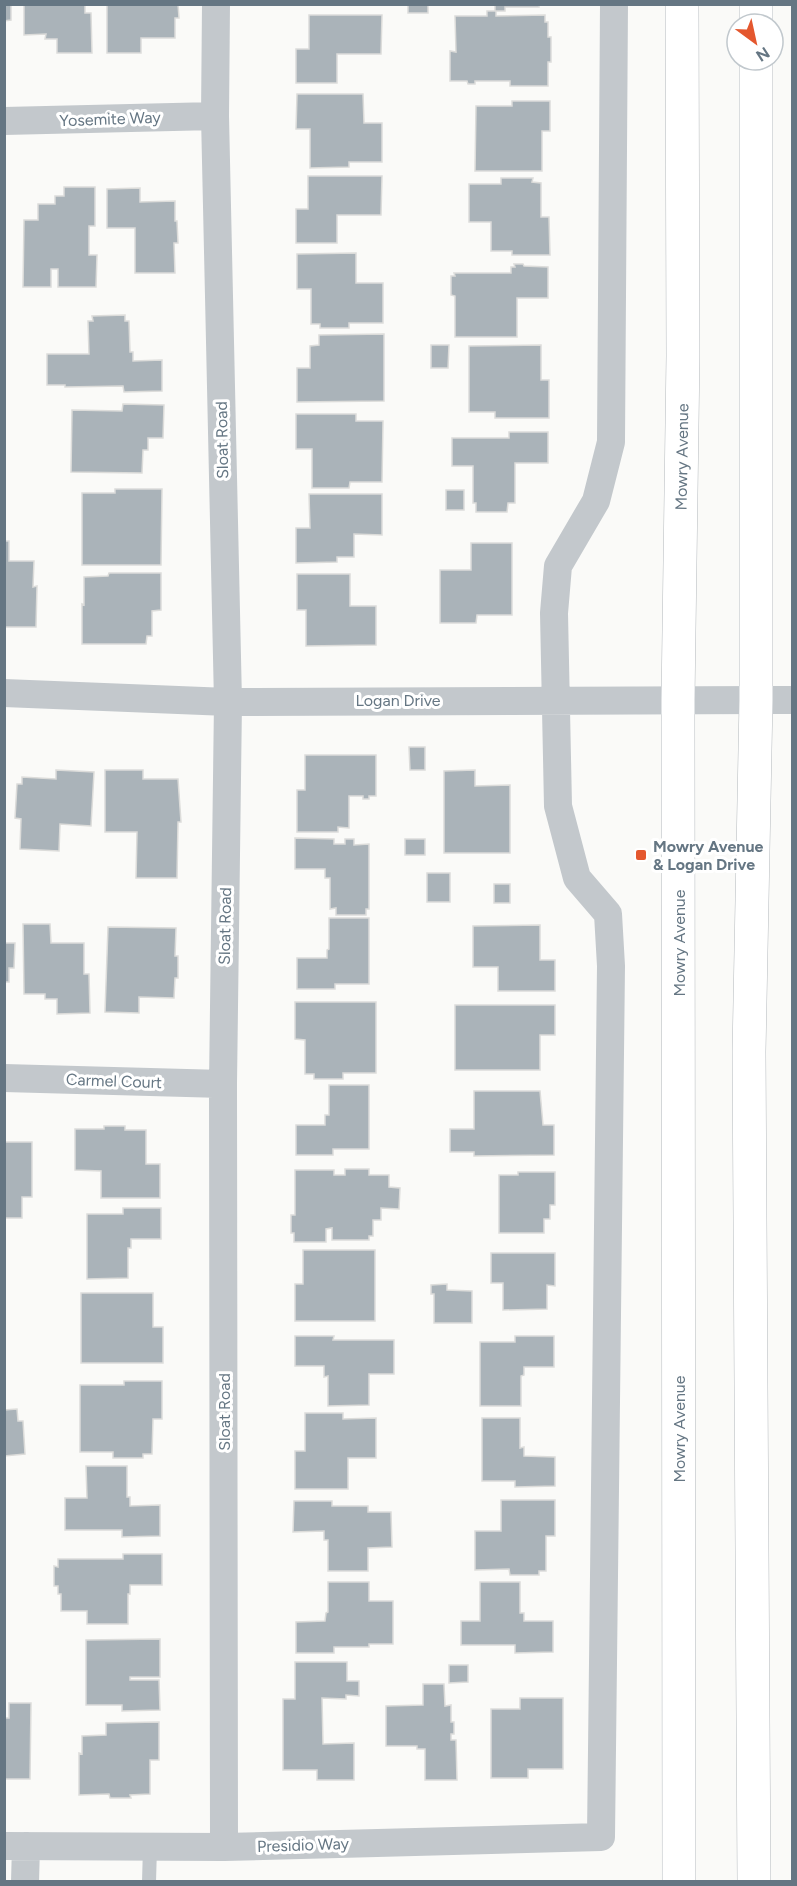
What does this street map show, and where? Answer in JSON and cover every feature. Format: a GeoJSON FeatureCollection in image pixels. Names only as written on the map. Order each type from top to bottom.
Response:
{"type":"FeatureCollection","features":[{"type":"Feature","properties":{"kind":"main road","name":"Mowry Avenue"},"geometry":{"type":"LineString","coordinates":[[679,1881],[678,700],[683,356],[682,4]]}},
{"type":"Feature","properties":{"kind":"main road"},"geometry":{"type":"LineString","coordinates":[[754,1881],[749,1052],[756,700],[756,72]]}},
{"type":"Feature","properties":{"kind":"street","name":"Sloat Road"},"geometry":{"type":"LineString","coordinates":[[216,4],[215,116],[228,702],[223,1084],[224,1847]]}},
{"type":"Feature","properties":{"kind":"street"},"geometry":{"type":"LineString","coordinates":[[555,699],[554,613],[558,566],[596,501],[611,442],[614,4]]}},
{"type":"Feature","properties":{"kind":"street","name":"Yosemite Way"},"geometry":{"type":"LineString","coordinates":[[4,122],[215,116]]}},
{"type":"Feature","properties":{"kind":"street","name":"Logan Drive"},"geometry":{"type":"LineString","coordinates":[[4,693],[228,702],[792,699]]}},
{"type":"Feature","properties":{"kind":"street","name":"Presidio Way"},"geometry":{"type":"LineString","coordinates":[[15,1846],[224,1847],[601,1838],[610,966],[608,914],[577,878],[558,806],[555,699]]}},
{"type":"Feature","properties":{"kind":"street","name":"Carmel Court"},"geometry":{"type":"LineString","coordinates":[[4,1078],[223,1084]]}},
{"type":"Feature","properties":{"kind":"street"},"geometry":{"type":"LineString","coordinates":[[15,1846],[25,1881]]}},
{"type":"Feature","properties":{"kind":"lane"},"geometry":{"type":"LineString","coordinates":[[149,1881],[150,1847]]}},
{"type":"Feature","properties":{"kind":"building"},"geometry":{"type":"Polygon","coordinates":[[[4,4],[11,4],[11,20],[4,21],[4,4]]]}},
{"type":"Feature","properties":{"kind":"building"},"geometry":{"type":"Polygon","coordinates":[[[24,4],[85,4],[85,13],[91,13],[92,53],[57,53],[57,39],[45,39],[46,34],[24,35],[24,4]]]}},
{"type":"Feature","properties":{"kind":"building"},"geometry":{"type":"Polygon","coordinates":[[[107,4],[178,4],[179,18],[175,18],[175,38],[141,38],[141,53],[107,53],[107,4]]]}},
{"type":"Feature","properties":{"kind":"building"},"geometry":{"type":"Polygon","coordinates":[[[408,4],[428,4],[428,13],[408,13],[408,4]]]}},
{"type":"Feature","properties":{"kind":"building"},"geometry":{"type":"Polygon","coordinates":[[[495,4],[539,4],[539,7],[505,7],[505,11],[495,11],[495,4]]]}},
{"type":"Feature","properties":{"kind":"building"},"geometry":{"type":"Polygon","coordinates":[[[487,11],[496,11],[496,16],[545,15],[545,22],[548,22],[548,37],[551,37],[548,86],[510,86],[510,81],[475,81],[475,84],[468,84],[467,81],[450,81],[450,51],[456,52],[455,16],[487,16],[487,11]]]}},
{"type":"Feature","properties":{"kind":"building"},"geometry":{"type":"Polygon","coordinates":[[[309,15],[382,15],[381,54],[337,54],[337,83],[296,83],[296,49],[309,49],[309,15]]]}},
{"type":"Feature","properties":{"kind":"building"},"geometry":{"type":"Polygon","coordinates":[[[297,94],[363,94],[364,123],[382,123],[382,162],[349,162],[349,167],[310,168],[310,129],[296,129],[297,94]]]}},
{"type":"Feature","properties":{"kind":"building"},"geometry":{"type":"Polygon","coordinates":[[[512,101],[550,101],[550,131],[542,131],[542,171],[475,171],[476,106],[512,106],[512,101]]]}},
{"type":"Feature","properties":{"kind":"building"},"geometry":{"type":"Polygon","coordinates":[[[308,176],[382,176],[381,215],[337,215],[337,243],[296,243],[296,209],[308,209],[308,176]]]}},
{"type":"Feature","properties":{"kind":"building"},"geometry":{"type":"Polygon","coordinates":[[[501,178],[533,178],[532,182],[541,183],[541,217],[549,217],[550,255],[512,255],[512,251],[491,251],[491,222],[469,222],[469,184],[501,184],[501,178]]]}},
{"type":"Feature","properties":{"kind":"building"},"geometry":{"type":"Polygon","coordinates":[[[64,187],[95,187],[95,226],[89,226],[89,255],[97,255],[96,287],[58,287],[58,269],[51,269],[51,287],[23,287],[24,220],[38,220],[38,204],[55,204],[55,196],[64,196],[64,187]]]}},
{"type":"Feature","properties":{"kind":"building"},"geometry":{"type":"Polygon","coordinates":[[[140,188],[140,202],[175,201],[178,243],[174,243],[175,273],[135,273],[135,228],[107,228],[107,189],[140,188]]]}},
{"type":"Feature","properties":{"kind":"building"},"geometry":{"type":"Polygon","coordinates":[[[356,253],[356,283],[383,283],[383,323],[349,323],[349,328],[320,328],[320,324],[311,324],[311,289],[297,289],[297,254],[356,253]]]}},
{"type":"Feature","properties":{"kind":"building"},"geometry":{"type":"Polygon","coordinates":[[[514,264],[548,267],[548,298],[517,298],[517,337],[455,337],[455,296],[451,295],[451,276],[455,276],[454,273],[511,273],[511,267],[515,267],[514,264]]]}},
{"type":"Feature","properties":{"kind":"building"},"geometry":{"type":"Polygon","coordinates":[[[125,315],[125,321],[129,321],[130,352],[133,352],[133,361],[162,360],[162,391],[124,392],[123,386],[47,385],[47,354],[89,354],[88,321],[93,321],[92,316],[125,315]]]}},
{"type":"Feature","properties":{"kind":"building"},"geometry":{"type":"Polygon","coordinates":[[[384,334],[384,401],[297,402],[297,368],[310,368],[310,346],[319,345],[319,335],[384,334]]]}},
{"type":"Feature","properties":{"kind":"building"},"geometry":{"type":"Polygon","coordinates":[[[431,345],[449,345],[448,368],[431,368],[431,345]]]}},
{"type":"Feature","properties":{"kind":"building"},"geometry":{"type":"Polygon","coordinates":[[[541,345],[541,380],[549,380],[549,418],[495,418],[495,412],[469,412],[469,346],[541,345]]]}},
{"type":"Feature","properties":{"kind":"building"},"geometry":{"type":"Polygon","coordinates":[[[123,404],[164,405],[163,438],[148,438],[148,450],[143,450],[142,473],[71,472],[72,410],[122,411],[123,404]]]}},
{"type":"Feature","properties":{"kind":"building"},"geometry":{"type":"Polygon","coordinates":[[[296,414],[356,414],[356,421],[383,421],[382,482],[350,482],[349,488],[312,488],[312,449],[296,449],[296,414]]]}},
{"type":"Feature","properties":{"kind":"building"},"geometry":{"type":"Polygon","coordinates":[[[509,432],[548,432],[548,463],[515,463],[515,503],[508,503],[507,512],[476,512],[476,503],[473,503],[473,466],[452,466],[452,438],[509,438],[509,432]]]}},
{"type":"Feature","properties":{"kind":"building"},"geometry":{"type":"Polygon","coordinates":[[[115,489],[162,489],[161,565],[82,565],[82,493],[115,493],[115,489]]]}},
{"type":"Feature","properties":{"kind":"building"},"geometry":{"type":"Polygon","coordinates":[[[446,490],[464,490],[464,510],[446,510],[446,490]]]}},
{"type":"Feature","properties":{"kind":"building"},"geometry":{"type":"Polygon","coordinates":[[[309,494],[382,494],[382,535],[354,534],[354,557],[337,557],[337,562],[296,563],[296,528],[310,528],[309,494]]]}},
{"type":"Feature","properties":{"kind":"building"},"geometry":{"type":"Polygon","coordinates":[[[4,541],[9,541],[9,561],[34,561],[33,587],[37,586],[36,627],[4,627],[4,541]]]}},
{"type":"Feature","properties":{"kind":"building"},"geometry":{"type":"Polygon","coordinates":[[[471,543],[512,543],[512,615],[477,615],[476,623],[440,623],[440,570],[471,570],[471,543]]]}},
{"type":"Feature","properties":{"kind":"building"},"geometry":{"type":"Polygon","coordinates":[[[109,573],[161,573],[161,610],[152,611],[152,636],[147,636],[146,644],[82,644],[84,577],[108,576],[109,573]]]}},
{"type":"Feature","properties":{"kind":"building"},"geometry":{"type":"Polygon","coordinates":[[[297,574],[350,574],[350,606],[376,606],[376,645],[306,646],[306,610],[297,610],[297,574]]]}},
{"type":"Feature","properties":{"kind":"building"},"geometry":{"type":"Polygon","coordinates":[[[409,747],[425,747],[425,770],[410,770],[409,747]]]}},
{"type":"Feature","properties":{"kind":"building"},"geometry":{"type":"Polygon","coordinates":[[[305,755],[376,755],[376,796],[363,799],[363,796],[349,796],[349,828],[338,827],[338,832],[297,832],[297,790],[305,790],[305,755]]]}},
{"type":"Feature","properties":{"kind":"building"},"geometry":{"type":"Polygon","coordinates":[[[56,770],[94,772],[91,826],[60,824],[59,851],[20,849],[21,819],[15,818],[17,784],[22,784],[22,777],[56,779],[56,770]]]}},
{"type":"Feature","properties":{"kind":"building"},"geometry":{"type":"Polygon","coordinates":[[[105,770],[143,770],[143,779],[178,779],[181,822],[178,822],[177,878],[136,878],[137,832],[105,832],[105,770]]]}},
{"type":"Feature","properties":{"kind":"building"},"geometry":{"type":"Polygon","coordinates":[[[475,770],[475,786],[510,785],[510,853],[444,853],[444,771],[475,770]]]}},
{"type":"Feature","properties":{"kind":"building"},"geometry":{"type":"Polygon","coordinates":[[[295,838],[334,839],[334,844],[345,844],[345,839],[354,839],[354,845],[369,844],[369,909],[366,909],[366,915],[336,915],[336,908],[330,909],[330,878],[325,878],[325,869],[295,869],[295,838]]]}},
{"type":"Feature","properties":{"kind":"building"},"geometry":{"type":"Polygon","coordinates":[[[405,839],[425,839],[425,855],[405,855],[405,839]]]}},
{"type":"Feature","properties":{"kind":"building"},"geometry":{"type":"Polygon","coordinates":[[[427,873],[450,873],[450,902],[427,902],[427,873]]]}},
{"type":"Feature","properties":{"kind":"building"},"geometry":{"type":"Polygon","coordinates":[[[494,884],[510,884],[510,903],[494,903],[494,884]]]}},
{"type":"Feature","properties":{"kind":"building"},"geometry":{"type":"Polygon","coordinates":[[[329,918],[369,918],[369,984],[335,984],[335,989],[297,989],[297,958],[327,958],[329,918]]]}},
{"type":"Feature","properties":{"kind":"building"},"geometry":{"type":"Polygon","coordinates":[[[23,924],[50,924],[51,943],[84,943],[84,974],[89,974],[90,1013],[57,1014],[57,999],[45,999],[45,994],[24,994],[23,924]]]}},
{"type":"Feature","properties":{"kind":"building"},"geometry":{"type":"Polygon","coordinates":[[[540,925],[540,960],[555,960],[555,991],[498,991],[498,967],[473,967],[473,926],[540,925]]]}},
{"type":"Feature","properties":{"kind":"building"},"geometry":{"type":"Polygon","coordinates":[[[108,927],[176,928],[175,956],[178,956],[178,978],[175,978],[174,998],[139,997],[139,1013],[105,1012],[108,927]]]}},
{"type":"Feature","properties":{"kind":"building"},"geometry":{"type":"Polygon","coordinates":[[[4,943],[15,943],[14,968],[9,968],[9,982],[4,982],[4,943]]]}},
{"type":"Feature","properties":{"kind":"building"},"geometry":{"type":"Polygon","coordinates":[[[295,1002],[376,1002],[376,1073],[343,1073],[343,1079],[314,1079],[314,1074],[305,1074],[305,1040],[295,1039],[295,1002]]]}},
{"type":"Feature","properties":{"kind":"building"},"geometry":{"type":"Polygon","coordinates":[[[455,1005],[555,1005],[555,1035],[540,1035],[540,1070],[455,1070],[455,1005]]]}},
{"type":"Feature","properties":{"kind":"building"},"geometry":{"type":"Polygon","coordinates":[[[329,1085],[369,1085],[369,1149],[333,1149],[333,1155],[296,1155],[296,1125],[325,1125],[325,1115],[329,1115],[329,1085]]]}},
{"type":"Feature","properties":{"kind":"building"},"geometry":{"type":"Polygon","coordinates":[[[474,1091],[540,1091],[543,1125],[554,1125],[554,1155],[474,1156],[474,1152],[450,1152],[450,1129],[474,1129],[474,1091]]]}},
{"type":"Feature","properties":{"kind":"building"},"geometry":{"type":"Polygon","coordinates":[[[104,1126],[125,1126],[125,1130],[146,1130],[146,1164],[160,1164],[160,1198],[101,1198],[101,1171],[75,1170],[75,1129],[104,1129],[104,1126]]]}},
{"type":"Feature","properties":{"kind":"building"},"geometry":{"type":"Polygon","coordinates":[[[4,1142],[32,1142],[32,1197],[22,1197],[22,1218],[4,1218],[4,1142]]]}},
{"type":"Feature","properties":{"kind":"building"},"geometry":{"type":"Polygon","coordinates":[[[345,1169],[369,1169],[369,1175],[389,1175],[389,1187],[400,1188],[399,1209],[381,1208],[381,1220],[373,1220],[373,1236],[369,1236],[369,1240],[332,1240],[332,1228],[326,1229],[326,1242],[294,1242],[294,1233],[291,1233],[291,1215],[295,1215],[295,1170],[334,1170],[334,1175],[345,1175],[345,1169]]]}},
{"type":"Feature","properties":{"kind":"building"},"geometry":{"type":"Polygon","coordinates":[[[518,1172],[555,1172],[555,1205],[550,1205],[550,1219],[544,1219],[544,1233],[499,1233],[499,1175],[518,1175],[518,1172]]]}},
{"type":"Feature","properties":{"kind":"building"},"geometry":{"type":"Polygon","coordinates":[[[123,1208],[161,1208],[161,1239],[131,1239],[131,1248],[128,1248],[128,1278],[87,1279],[87,1214],[123,1214],[123,1208]]]}},
{"type":"Feature","properties":{"kind":"building"},"geometry":{"type":"Polygon","coordinates":[[[303,1250],[375,1250],[375,1321],[295,1321],[295,1284],[303,1284],[303,1250]]]}},
{"type":"Feature","properties":{"kind":"building"},"geometry":{"type":"Polygon","coordinates":[[[491,1253],[555,1253],[555,1286],[547,1285],[547,1309],[503,1310],[503,1283],[491,1283],[491,1253]]]}},
{"type":"Feature","properties":{"kind":"building"},"geometry":{"type":"Polygon","coordinates":[[[447,1284],[447,1290],[472,1291],[472,1323],[434,1323],[434,1294],[431,1294],[431,1285],[447,1284]]]}},
{"type":"Feature","properties":{"kind":"building"},"geometry":{"type":"Polygon","coordinates":[[[81,1293],[153,1293],[153,1327],[163,1327],[163,1363],[81,1363],[81,1293]]]}},
{"type":"Feature","properties":{"kind":"building"},"geometry":{"type":"Polygon","coordinates":[[[295,1336],[334,1336],[333,1340],[394,1340],[394,1374],[369,1374],[369,1405],[328,1406],[328,1376],[324,1377],[324,1366],[295,1366],[295,1336]]]}},
{"type":"Feature","properties":{"kind":"building"},"geometry":{"type":"Polygon","coordinates":[[[515,1336],[554,1336],[554,1367],[524,1367],[524,1375],[521,1376],[521,1406],[480,1406],[480,1342],[515,1342],[515,1336]]]}},
{"type":"Feature","properties":{"kind":"building"},"geometry":{"type":"Polygon","coordinates":[[[124,1381],[162,1381],[162,1419],[153,1419],[152,1454],[143,1454],[143,1458],[113,1458],[113,1452],[80,1452],[80,1385],[124,1385],[124,1381]]]}},
{"type":"Feature","properties":{"kind":"building"},"geometry":{"type":"Polygon","coordinates":[[[17,1409],[18,1421],[23,1421],[25,1454],[4,1456],[4,1410],[17,1409]]]}},
{"type":"Feature","properties":{"kind":"building"},"geometry":{"type":"Polygon","coordinates":[[[305,1413],[343,1413],[343,1419],[376,1418],[376,1458],[348,1458],[348,1489],[295,1489],[295,1451],[305,1451],[305,1413]]]}},
{"type":"Feature","properties":{"kind":"building"},"geometry":{"type":"Polygon","coordinates":[[[482,1418],[520,1418],[520,1448],[524,1447],[524,1456],[555,1457],[555,1486],[515,1487],[515,1481],[482,1481],[482,1418]]]}},
{"type":"Feature","properties":{"kind":"building"},"geometry":{"type":"Polygon","coordinates":[[[86,1466],[127,1466],[127,1497],[130,1497],[130,1506],[160,1505],[160,1536],[122,1537],[122,1530],[65,1530],[65,1498],[87,1498],[86,1466]]]}},
{"type":"Feature","properties":{"kind":"building"},"geometry":{"type":"Polygon","coordinates":[[[501,1500],[555,1500],[555,1536],[546,1536],[546,1571],[539,1571],[539,1575],[510,1575],[509,1569],[475,1570],[475,1531],[501,1531],[501,1500]]]}},
{"type":"Feature","properties":{"kind":"building"},"geometry":{"type":"Polygon","coordinates":[[[294,1501],[332,1501],[332,1506],[368,1506],[368,1512],[391,1512],[392,1547],[368,1548],[368,1571],[328,1571],[328,1540],[324,1540],[324,1531],[293,1532],[294,1501]]]}},
{"type":"Feature","properties":{"kind":"building"},"geometry":{"type":"Polygon","coordinates":[[[123,1554],[162,1554],[162,1585],[130,1585],[128,1624],[87,1624],[87,1611],[61,1611],[61,1594],[58,1594],[58,1586],[54,1586],[54,1566],[58,1567],[58,1559],[123,1559],[123,1554]]]}},
{"type":"Feature","properties":{"kind":"building"},"geometry":{"type":"Polygon","coordinates":[[[328,1582],[369,1582],[369,1601],[393,1601],[393,1644],[334,1647],[334,1653],[296,1653],[296,1622],[325,1621],[328,1612],[328,1582]]]}},
{"type":"Feature","properties":{"kind":"building"},"geometry":{"type":"Polygon","coordinates":[[[480,1582],[520,1582],[520,1613],[524,1613],[524,1621],[553,1621],[553,1652],[515,1653],[515,1645],[461,1645],[461,1621],[480,1621],[480,1582]]]}},
{"type":"Feature","properties":{"kind":"building"},"geometry":{"type":"Polygon","coordinates":[[[160,1639],[160,1677],[130,1677],[130,1680],[159,1680],[160,1710],[122,1711],[122,1705],[86,1705],[86,1640],[160,1639]]]}},
{"type":"Feature","properties":{"kind":"building"},"geometry":{"type":"Polygon","coordinates":[[[295,1662],[347,1662],[347,1681],[359,1681],[359,1696],[346,1695],[346,1699],[322,1698],[323,1744],[354,1743],[354,1780],[317,1780],[317,1770],[283,1770],[283,1699],[295,1699],[295,1662]]]}},
{"type":"Feature","properties":{"kind":"building"},"geometry":{"type":"Polygon","coordinates":[[[449,1665],[468,1665],[468,1682],[449,1683],[449,1665]]]}},
{"type":"Feature","properties":{"kind":"building"},"geometry":{"type":"Polygon","coordinates":[[[423,1684],[444,1684],[445,1706],[451,1705],[451,1722],[454,1722],[454,1734],[451,1734],[451,1740],[456,1740],[457,1780],[425,1780],[425,1749],[417,1749],[417,1746],[386,1746],[386,1706],[423,1705],[423,1684]]]}},
{"type":"Feature","properties":{"kind":"building"},"geometry":{"type":"Polygon","coordinates":[[[520,1698],[563,1698],[563,1769],[528,1769],[528,1778],[491,1778],[491,1709],[520,1709],[520,1698]]]}},
{"type":"Feature","properties":{"kind":"building"},"geometry":{"type":"Polygon","coordinates":[[[9,1703],[31,1703],[30,1779],[4,1779],[4,1718],[9,1718],[9,1703]]]}},
{"type":"Feature","properties":{"kind":"building"},"geometry":{"type":"Polygon","coordinates":[[[159,1722],[159,1760],[150,1760],[150,1794],[130,1795],[131,1798],[110,1798],[109,1794],[79,1795],[79,1753],[82,1754],[82,1736],[106,1735],[106,1723],[159,1722]]]}},
{"type":"Feature","properties":{"kind":"place","name":"Mowry Avenue & Logan Drive"},"geometry":{"type":"Point","coordinates":[641,855]}}]}
